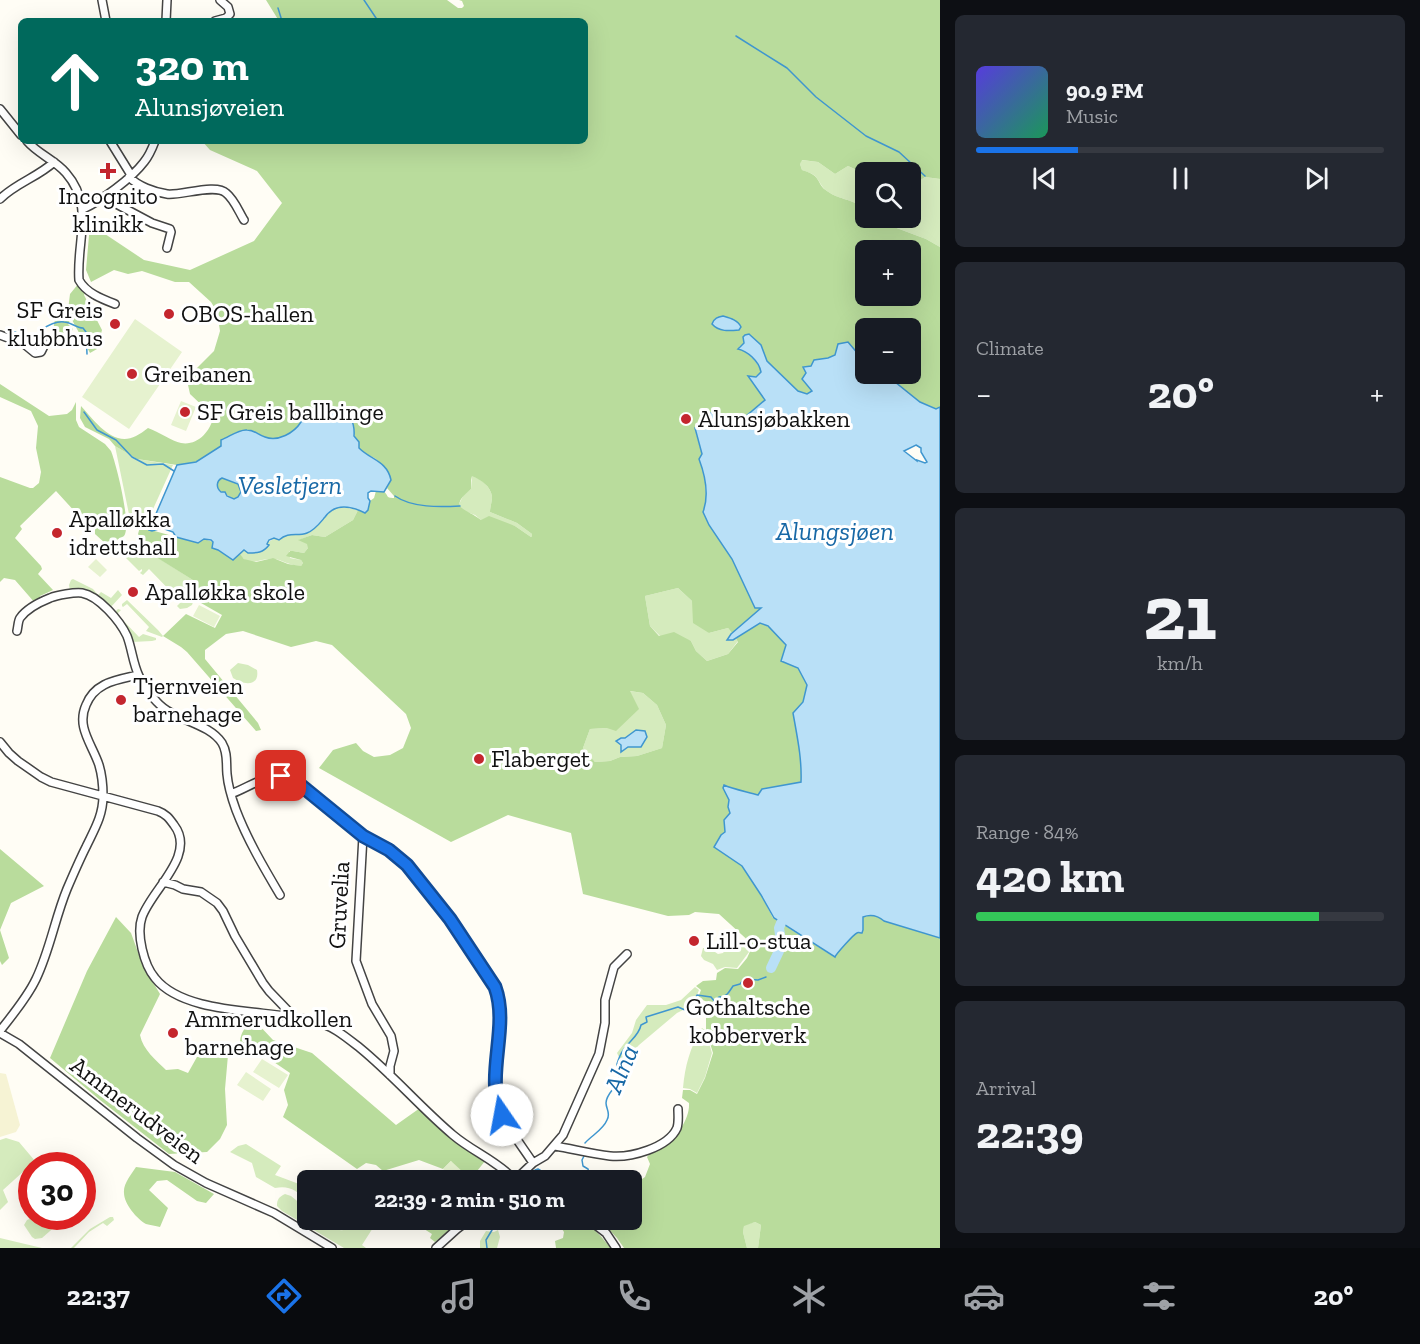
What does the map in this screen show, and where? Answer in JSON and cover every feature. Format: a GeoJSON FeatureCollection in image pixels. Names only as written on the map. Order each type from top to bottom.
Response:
{"type":"FeatureCollection","features":[{"type":"Feature","properties":{"kind":"street"},"geometry":{"type":"LineString","coordinates":[[102,0],[105,18]]}},
{"type":"Feature","properties":{"kind":"street"},"geometry":{"type":"LineString","coordinates":[[166,18],[167,0]]}},
{"type":"Feature","properties":{"kind":"street"},"geometry":{"type":"LineString","coordinates":[[220,0],[228,7],[230,14],[226,18]]}},
{"type":"Feature","properties":{"kind":"street"},"geometry":{"type":"LineString","coordinates":[[0,109],[18,131]]}},
{"type":"Feature","properties":{"kind":"street"},"geometry":{"type":"LineString","coordinates":[[29,144],[54,162],[67,174],[76,187],[83,210],[79,280],[84,288],[115,304]]}},
{"type":"Feature","properties":{"kind":"street"},"geometry":{"type":"LineString","coordinates":[[112,144],[130,176],[140,185],[169,195],[222,190],[228,194],[244,220]]}},
{"type":"Feature","properties":{"kind":"street"},"geometry":{"type":"LineString","coordinates":[[83,210],[105,196],[137,170],[154,144]]}},
{"type":"Feature","properties":{"kind":"street"},"geometry":{"type":"LineString","coordinates":[[0,199],[9,190],[42,172],[54,162]]}},
{"type":"Feature","properties":{"kind":"street"},"geometry":{"type":"LineString","coordinates":[[105,196],[138,216],[170,229],[167,248]]}},
{"type":"Feature","properties":{"kind":"street"},"geometry":{"type":"LineString","coordinates":[[0,335],[24,344]]}},
{"type":"Feature","properties":{"kind":"street"},"geometry":{"type":"LineString","coordinates":[[16,631],[20,619],[36,604],[56,596],[82,593],[103,605],[117,620],[128,639],[138,675],[154,700],[177,716],[209,731],[219,740],[227,757],[227,774],[236,810],[280,895]]}},
{"type":"Feature","properties":{"kind":"street"},"geometry":{"type":"LineString","coordinates":[[1,1029],[36,980],[66,891],[100,819],[103,796],[101,774],[83,727],[82,718],[85,706],[95,690],[105,683],[138,675]]}},
{"type":"Feature","properties":{"kind":"street"},"geometry":{"type":"LineString","coordinates":[[0,742],[18,761],[51,782],[158,811],[167,815],[177,828],[181,842],[176,864],[152,899],[142,919],[141,930],[146,962],[157,981],[172,994],[221,1008],[285,1015],[314,1021],[342,1034],[390,1075],[454,1137],[506,1170]]}},
{"type":"Feature","properties":{"kind":"street"},"geometry":{"type":"LineString","coordinates":[[231,794],[272,776],[284,776],[298,783],[363,836],[402,860],[414,872],[450,919],[495,987],[500,1012],[497,1104],[533,1163]]}},
{"type":"Feature","properties":{"kind":"street","name":"Gruvelia"},"geometry":{"type":"LineString","coordinates":[[363,836],[356,961],[372,1004],[391,1036],[394,1051],[390,1075]]}},
{"type":"Feature","properties":{"kind":"street"},"geometry":{"type":"LineString","coordinates":[[164,882],[183,889],[201,892],[217,903],[269,991],[294,1017]]}},
{"type":"Feature","properties":{"kind":"street"},"geometry":{"type":"LineString","coordinates":[[527,1170],[545,1156],[563,1135],[599,1054],[605,1023],[605,1000],[614,967],[627,954]]}},
{"type":"Feature","properties":{"kind":"street","name":"Ammerudveien"},"geometry":{"type":"LineString","coordinates":[[1,1029],[167,1160],[206,1183],[274,1213],[332,1248]]}},
{"type":"Feature","properties":{"kind":"street"},"geometry":{"type":"LineString","coordinates":[[555,1146],[613,1156],[652,1149],[673,1134],[677,1127],[678,1109]]}},
{"type":"Feature","properties":{"kind":"street"},"geometry":{"type":"LineString","coordinates":[[436,1248],[456,1230]]}},
{"type":"Feature","properties":{"kind":"street"},"geometry":{"type":"LineString","coordinates":[[602,1230],[616,1248]]}},
{"type":"Feature","properties":{"kind":"shaded area"},"geometry":{"type":"Polygon","coordinates":[[[0,1073],[6,1074],[20,1125],[16,1132],[0,1137],[0,1073]]]}},
{"type":"Feature","properties":{"kind":"green space"},"geometry":{"type":"Polygon","coordinates":[[[266,0],[447,0],[458,8],[462,8],[464,6],[459,0],[940,0],[940,179],[925,177],[921,180],[921,162],[855,162],[855,169],[848,166],[835,174],[818,162],[802,160],[800,164],[802,170],[815,176],[825,190],[855,203],[855,228],[897,228],[940,247],[940,407],[936,409],[920,402],[898,384],[921,384],[921,318],[855,318],[855,360],[836,355],[814,360],[802,379],[812,391],[807,394],[798,391],[767,361],[761,345],[749,334],[739,347],[760,368],[761,372],[755,377],[749,377],[765,400],[739,422],[729,423],[719,417],[695,429],[702,455],[699,460],[704,472],[709,525],[732,559],[755,608],[762,608],[732,633],[728,628],[709,633],[693,623],[692,601],[678,588],[645,596],[650,626],[659,636],[674,632],[691,641],[696,651],[707,661],[728,654],[738,642],[736,638],[760,623],[768,627],[782,640],[807,685],[800,724],[801,782],[762,789],[758,795],[724,785],[730,813],[724,820],[725,832],[714,847],[742,866],[773,918],[834,957],[853,935],[863,930],[863,917],[866,916],[876,917],[940,938],[940,1248],[758,1248],[761,1225],[755,1222],[744,1226],[743,1232],[747,1248],[624,1248],[609,1230],[642,1230],[642,1179],[650,1164],[647,1157],[668,1143],[681,1128],[689,1109],[689,1103],[682,1098],[683,1090],[690,1090],[697,1094],[713,1053],[706,1030],[706,1018],[714,1016],[718,1009],[698,998],[701,990],[696,986],[703,981],[716,980],[717,973],[725,968],[738,969],[747,958],[753,945],[719,914],[695,912],[689,915],[668,916],[583,894],[571,833],[508,815],[451,842],[319,768],[333,750],[356,743],[363,751],[374,757],[390,755],[403,748],[411,728],[406,714],[332,645],[316,641],[291,647],[243,631],[226,634],[205,650],[205,659],[258,723],[261,730],[256,731],[187,652],[163,636],[186,614],[215,628],[222,615],[194,599],[198,587],[196,582],[148,552],[138,534],[140,527],[198,543],[204,539],[213,542],[212,548],[232,559],[240,554],[244,559],[256,562],[273,558],[301,566],[303,563],[301,560],[286,556],[290,551],[304,553],[308,548],[307,544],[298,540],[312,535],[325,537],[353,520],[358,510],[368,510],[376,491],[384,492],[394,498],[387,488],[391,480],[375,458],[362,452],[358,447],[349,414],[338,408],[323,421],[316,417],[300,415],[301,422],[298,426],[281,437],[264,437],[256,432],[222,446],[196,462],[177,465],[137,459],[115,446],[109,439],[85,427],[80,418],[81,406],[98,425],[112,436],[128,439],[148,428],[181,443],[197,440],[206,433],[213,418],[190,394],[185,371],[188,368],[197,368],[214,351],[220,331],[217,312],[211,302],[189,282],[175,282],[142,271],[128,274],[114,270],[91,282],[86,270],[90,224],[144,260],[190,270],[254,241],[282,203],[257,171],[210,150],[205,144],[588,144],[588,18],[277,18],[266,0]],[[472,476],[471,489],[460,501],[461,508],[481,520],[489,516],[515,526],[531,537],[532,534],[517,523],[490,512],[492,497],[490,490],[472,476]],[[630,691],[639,709],[616,731],[607,728],[590,729],[583,748],[595,762],[637,756],[662,748],[666,725],[657,705],[643,693],[630,691]]]}},
{"type":"Feature","properties":{"kind":"green space"},"geometry":{"type":"Polygon","coordinates":[[[801,160],[818,162],[835,174],[848,166],[855,169],[855,203],[832,194],[814,175],[802,170],[801,160]]]}},
{"type":"Feature","properties":{"kind":"green space"},"geometry":{"type":"Polygon","coordinates":[[[925,177],[940,179],[940,247],[897,228],[921,228],[921,180],[925,177]]]}},
{"type":"Feature","properties":{"kind":"green space"},"geometry":{"type":"Polygon","coordinates":[[[79,283],[88,287],[84,295],[102,330],[97,349],[90,353],[71,318],[68,324],[73,329],[71,333],[58,333],[53,330],[56,314],[68,310],[70,294],[79,283]]]}},
{"type":"Feature","properties":{"kind":"green space","name":"Greibanen"},"geometry":{"type":"Polygon","coordinates":[[[135,319],[182,352],[129,429],[82,397],[135,319]]]}},
{"type":"Feature","properties":{"kind":"green space"},"geometry":{"type":"Polygon","coordinates":[[[0,384],[49,416],[67,414],[76,402],[76,420],[79,427],[105,444],[111,451],[125,508],[124,536],[106,544],[95,534],[95,527],[77,514],[56,491],[20,526],[22,529],[15,538],[41,566],[42,569],[38,574],[53,590],[40,596],[40,601],[35,603],[15,580],[4,578],[0,582],[0,477],[33,488],[39,483],[41,472],[36,448],[38,426],[31,411],[0,397],[0,384]]]}},
{"type":"Feature","properties":{"kind":"green space","name":"SF Greis ballbinge"},"geometry":{"type":"Polygon","coordinates":[[[181,401],[196,407],[186,431],[171,425],[181,401]]]}},
{"type":"Feature","properties":{"kind":"green space"},"geometry":{"type":"Polygon","coordinates":[[[115,446],[137,459],[173,465],[149,518],[133,526],[131,524],[115,446]]]}},
{"type":"Feature","properties":{"kind":"green space"},"geometry":{"type":"Polygon","coordinates":[[[472,475],[490,490],[492,497],[490,512],[517,523],[532,534],[531,537],[515,526],[481,520],[464,511],[460,502],[464,494],[471,489],[472,475]]]}},
{"type":"Feature","properties":{"kind":"green space"},"geometry":{"type":"Polygon","coordinates":[[[223,477],[238,484],[241,492],[238,497],[234,499],[219,490],[217,484],[223,477]]]}},
{"type":"Feature","properties":{"kind":"green space"},"geometry":{"type":"Polygon","coordinates":[[[343,507],[358,510],[353,520],[325,537],[312,535],[299,540],[308,543],[308,548],[304,553],[289,551],[290,558],[301,560],[303,563],[301,566],[274,559],[251,562],[239,553],[267,544],[279,537],[301,534],[318,525],[332,511],[343,507]]]}},
{"type":"Feature","properties":{"kind":"green space"},"geometry":{"type":"Polygon","coordinates":[[[122,542],[138,545],[196,582],[198,587],[192,605],[180,609],[177,606],[181,602],[149,569],[143,575],[140,573],[142,569],[139,571],[113,545],[122,542]]]}},
{"type":"Feature","properties":{"kind":"green space"},"geometry":{"type":"Polygon","coordinates":[[[96,559],[107,570],[100,577],[88,567],[96,559]]]}},
{"type":"Feature","properties":{"kind":"green space"},"geometry":{"type":"Polygon","coordinates":[[[73,579],[93,589],[98,595],[101,592],[111,598],[118,590],[122,595],[110,608],[70,591],[69,585],[73,579]]]}},
{"type":"Feature","properties":{"kind":"green space"},"geometry":{"type":"Polygon","coordinates":[[[678,588],[692,601],[709,633],[728,628],[732,633],[727,639],[736,638],[738,641],[728,654],[707,661],[696,651],[691,641],[660,636],[650,626],[645,596],[678,588]]]}},
{"type":"Feature","properties":{"kind":"green space"},"geometry":{"type":"Polygon","coordinates":[[[127,600],[158,630],[162,637],[146,631],[149,627],[127,604],[122,606],[127,600]]]}},
{"type":"Feature","properties":{"kind":"green space"},"geometry":{"type":"Polygon","coordinates":[[[199,605],[220,616],[214,627],[193,616],[199,605]]]}},
{"type":"Feature","properties":{"kind":"green space"},"geometry":{"type":"Polygon","coordinates":[[[118,609],[121,610],[117,614],[139,637],[143,634],[156,638],[156,640],[132,642],[114,613],[118,609]]]}},
{"type":"Feature","properties":{"kind":"green space"},"geometry":{"type":"Polygon","coordinates":[[[238,663],[257,670],[256,679],[253,682],[241,682],[233,678],[230,670],[238,663]]]}},
{"type":"Feature","properties":{"kind":"green space"},"geometry":{"type":"Polygon","coordinates":[[[629,691],[643,693],[657,705],[666,725],[662,748],[637,756],[595,762],[583,748],[590,729],[607,728],[629,691]],[[636,730],[624,741],[621,751],[628,747],[641,747],[636,730]]]}},
{"type":"Feature","properties":{"kind":"green space"},"geometry":{"type":"Polygon","coordinates":[[[0,849],[44,886],[11,903],[0,930],[0,849]]]}},
{"type":"Feature","properties":{"kind":"green space"},"geometry":{"type":"Polygon","coordinates":[[[116,917],[131,933],[143,966],[160,994],[140,1035],[150,1054],[166,1070],[178,1069],[188,1073],[197,1057],[228,1055],[225,1089],[227,1125],[220,1139],[207,1152],[169,1154],[50,1058],[87,971],[116,917]]]}},
{"type":"Feature","properties":{"kind":"green space"},"geometry":{"type":"Polygon","coordinates":[[[0,930],[9,958],[2,965],[0,961],[0,930]]]}},
{"type":"Feature","properties":{"kind":"green space"},"geometry":{"type":"Polygon","coordinates":[[[730,932],[749,952],[737,968],[725,967],[717,970],[713,964],[701,956],[703,948],[709,948],[718,954],[723,953],[728,946],[727,938],[730,932]]]}},
{"type":"Feature","properties":{"kind":"green space"},"geometry":{"type":"Polygon","coordinates":[[[695,987],[699,990],[693,1005],[677,1013],[639,1045],[622,1063],[617,1053],[632,1033],[636,1020],[647,1005],[666,1005],[681,1000],[695,987]]]}},
{"type":"Feature","properties":{"kind":"green space"},"geometry":{"type":"Polygon","coordinates":[[[250,1023],[257,1023],[273,1040],[312,1053],[396,1125],[420,1108],[485,1161],[478,1170],[454,1170],[451,1161],[443,1169],[419,1160],[386,1170],[366,1163],[357,1169],[283,1117],[288,1105],[284,1090],[290,1073],[262,1054],[241,1055],[240,1046],[244,1030],[250,1023]]]}},
{"type":"Feature","properties":{"kind":"green space"},"geometry":{"type":"Polygon","coordinates":[[[702,1028],[705,1030],[712,1053],[705,1077],[697,1093],[683,1088],[689,1057],[702,1028]]]}},
{"type":"Feature","properties":{"kind":"green space"},"geometry":{"type":"Polygon","coordinates":[[[262,1059],[288,1075],[279,1088],[253,1072],[262,1059]]]}},
{"type":"Feature","properties":{"kind":"green space"},"geometry":{"type":"Polygon","coordinates":[[[246,1072],[271,1089],[263,1101],[237,1085],[246,1072]]]}},
{"type":"Feature","properties":{"kind":"green space"},"geometry":{"type":"Polygon","coordinates":[[[6,1138],[19,1142],[27,1152],[18,1152],[18,1176],[3,1190],[8,1202],[0,1210],[0,1140],[6,1138]]]}},
{"type":"Feature","properties":{"kind":"green space"},"geometry":{"type":"Polygon","coordinates":[[[246,1144],[281,1166],[275,1175],[297,1183],[297,1193],[285,1187],[275,1188],[256,1177],[252,1163],[230,1152],[246,1144]]]}},
{"type":"Feature","properties":{"kind":"green space"},"geometry":{"type":"Polygon","coordinates":[[[451,1161],[461,1170],[444,1170],[451,1161]]]}},
{"type":"Feature","properties":{"kind":"green space"},"geometry":{"type":"Polygon","coordinates":[[[136,1167],[175,1172],[214,1194],[206,1203],[197,1201],[167,1180],[157,1181],[149,1190],[168,1208],[160,1227],[146,1224],[132,1211],[125,1197],[125,1186],[136,1167]]]}},
{"type":"Feature","properties":{"kind":"green space"},"geometry":{"type":"Polygon","coordinates":[[[285,1194],[297,1201],[297,1220],[277,1206],[280,1197],[285,1194]]]}},
{"type":"Feature","properties":{"kind":"green space"},"geometry":{"type":"Polygon","coordinates":[[[113,1217],[114,1220],[107,1226],[103,1223],[96,1228],[96,1225],[113,1217]]]}},
{"type":"Feature","properties":{"kind":"green space"},"geometry":{"type":"Polygon","coordinates":[[[755,1222],[761,1225],[758,1248],[747,1248],[743,1232],[744,1225],[755,1222]]]}},
{"type":"Feature","properties":{"kind":"green space"},"geometry":{"type":"Polygon","coordinates":[[[27,1230],[51,1230],[42,1238],[32,1237],[27,1230]]]}},
{"type":"Feature","properties":{"kind":"green space"},"geometry":{"type":"Polygon","coordinates":[[[89,1230],[92,1230],[74,1248],[71,1248],[89,1230]]]}},
{"type":"Feature","properties":{"kind":"green space"},"geometry":{"type":"Polygon","coordinates":[[[314,1230],[372,1230],[362,1245],[366,1248],[344,1248],[314,1230]]]}},
{"type":"Feature","properties":{"kind":"green space"},"geometry":{"type":"Polygon","coordinates":[[[426,1230],[449,1230],[435,1242],[430,1238],[432,1234],[426,1230]]]}},
{"type":"Feature","properties":{"kind":"green space"},"geometry":{"type":"Polygon","coordinates":[[[498,1230],[500,1237],[497,1248],[480,1248],[480,1241],[486,1231],[498,1230]]]}},
{"type":"Feature","properties":{"kind":"green space"},"geometry":{"type":"Polygon","coordinates":[[[563,1230],[595,1230],[611,1248],[556,1248],[555,1241],[563,1238],[563,1230]]]}},
{"type":"Feature","properties":{"kind":"green space"},"geometry":{"type":"Polygon","coordinates":[[[0,1238],[42,1248],[0,1248],[0,1238]]]}},
{"type":"Feature","properties":{"kind":"water"},"geometry":{"type":"Polygon","coordinates":[[[723,316],[738,323],[741,327],[739,330],[721,330],[712,324],[716,318],[723,316]]]}},
{"type":"Feature","properties":{"kind":"water","name":"Alungsjøen"},"geometry":{"type":"Polygon","coordinates":[[[749,334],[761,345],[767,361],[798,391],[807,394],[812,391],[802,379],[806,373],[803,367],[811,366],[814,360],[835,355],[838,344],[848,342],[855,350],[855,384],[898,384],[920,402],[936,409],[940,407],[940,938],[884,921],[876,916],[863,917],[862,933],[855,934],[835,957],[774,918],[742,866],[714,847],[725,832],[724,820],[730,813],[724,785],[758,795],[762,789],[801,782],[800,756],[793,713],[803,702],[807,685],[798,668],[781,661],[786,645],[768,626],[760,623],[733,640],[727,640],[761,608],[755,608],[732,559],[703,512],[706,485],[699,459],[702,454],[695,428],[713,411],[729,423],[739,422],[765,400],[748,376],[756,377],[761,372],[758,364],[749,354],[738,349],[744,343],[743,337],[749,334]],[[916,445],[904,451],[917,461],[925,463],[927,462],[921,448],[916,445]]]}},
{"type":"Feature","properties":{"kind":"water","name":"Vesletjern"},"geometry":{"type":"Polygon","coordinates":[[[304,408],[312,410],[316,417],[323,420],[338,408],[342,409],[351,418],[359,448],[386,469],[391,480],[384,492],[371,491],[368,493],[370,501],[365,513],[349,507],[334,509],[310,532],[286,536],[279,540],[274,538],[269,540],[267,544],[269,545],[262,551],[248,553],[244,550],[233,560],[212,548],[211,540],[204,539],[198,543],[176,537],[173,532],[162,528],[149,530],[177,465],[196,462],[221,446],[221,440],[241,431],[252,431],[270,438],[285,436],[301,422],[300,415],[304,408]],[[222,478],[217,485],[221,492],[225,492],[227,496],[234,499],[241,492],[238,484],[222,478]]]}},
{"type":"Feature","properties":{"kind":"water"},"geometry":{"type":"Polygon","coordinates":[[[636,730],[645,731],[647,737],[641,747],[628,747],[621,752],[621,745],[616,741],[636,730]]]}},
{"type":"Feature","properties":{"kind":"waterway"},"geometry":{"type":"LineString","coordinates":[[364,0],[376,18]]}},
{"type":"Feature","properties":{"kind":"waterway"},"geometry":{"type":"LineString","coordinates":[[278,8],[281,18]]}},
{"type":"Feature","properties":{"kind":"waterway"},"geometry":{"type":"LineString","coordinates":[[736,36],[787,68],[816,97],[866,136],[899,152],[925,176]]}},
{"type":"Feature","properties":{"kind":"waterway"},"geometry":{"type":"LineString","coordinates":[[41,330],[61,322],[83,328],[86,332],[87,354]]}},
{"type":"Feature","properties":{"kind":"waterway"},"geometry":{"type":"LineString","coordinates":[[9,330],[23,335]]}},
{"type":"Feature","properties":{"kind":"waterway"},"geometry":{"type":"LineString","coordinates":[[84,412],[97,430],[116,440],[132,457],[147,465],[163,464],[174,471]]}},
{"type":"Feature","properties":{"kind":"waterway"},"geometry":{"type":"LineString","coordinates":[[395,496],[418,505],[460,506]]}},
{"type":"Feature","properties":{"kind":"waterway","name":"Alna"},"geometry":{"type":"LineString","coordinates":[[781,923],[779,928],[781,941]]}},
{"type":"Feature","properties":{"kind":"waterway","name":"Alna"},"geometry":{"type":"LineString","coordinates":[[771,968],[780,944]]}},
{"type":"Feature","properties":{"kind":"waterway","name":"Alna"},"geometry":{"type":"LineString","coordinates":[[585,1143],[600,1130],[607,1120],[609,1115],[606,1099],[619,1078],[617,1066],[619,1058],[641,1025],[647,1022],[646,1017],[678,1007],[685,1010],[697,995],[711,997],[715,1002],[744,979],[758,980],[766,977]]}},
{"type":"Feature","properties":{"kind":"waterway","name":"Alna"},"geometry":{"type":"LineString","coordinates":[[584,1156],[583,1166],[588,1170]]}},
{"type":"Feature","properties":{"kind":"waterway","name":"Alna"},"geometry":{"type":"LineString","coordinates":[[535,1170],[540,1170]]}},
{"type":"Feature","properties":{"kind":"waterway","name":"Alna"},"geometry":{"type":"LineString","coordinates":[[487,1248],[486,1240],[492,1230]]}},
{"type":"Feature","properties":{"kind":"place","name":"Incognito klinikk"},"geometry":{"type":"Point","coordinates":[108,171]}},
{"type":"Feature","properties":{"kind":"place","name":"OBOS-hallen"},"geometry":{"type":"Point","coordinates":[169,314]}},
{"type":"Feature","properties":{"kind":"place","name":"SF Greis klubbhus"},"geometry":{"type":"Point","coordinates":[115,324]}},
{"type":"Feature","properties":{"kind":"place","name":"Greibanen"},"geometry":{"type":"Point","coordinates":[132,374]}},
{"type":"Feature","properties":{"kind":"place","name":"SF Greis ballbinge"},"geometry":{"type":"Point","coordinates":[185,412]}},
{"type":"Feature","properties":{"kind":"place","name":"Alunsjøbakken"},"geometry":{"type":"Point","coordinates":[686,419]}},
{"type":"Feature","properties":{"kind":"place","name":"Apalløkka idrettshall"},"geometry":{"type":"Point","coordinates":[57,533]}},
{"type":"Feature","properties":{"kind":"place","name":"Apalløkka skole"},"geometry":{"type":"Point","coordinates":[133,592]}},
{"type":"Feature","properties":{"kind":"place","name":"Tjernveien barnehage"},"geometry":{"type":"Point","coordinates":[121,700]}},
{"type":"Feature","properties":{"kind":"place","name":"Flaberget"},"geometry":{"type":"Point","coordinates":[479,759]}},
{"type":"Feature","properties":{"kind":"place","name":"Lill-o-stua"},"geometry":{"type":"Point","coordinates":[694,941]}},
{"type":"Feature","properties":{"kind":"place","name":"Gothaltsche kobberverk"},"geometry":{"type":"Point","coordinates":[748,983]}},
{"type":"Feature","properties":{"kind":"place","name":"Ammerudkollen barnehage"},"geometry":{"type":"Point","coordinates":[173,1033]}},
{"type":"Feature","properties":{"kind":"route"},"geometry":{"type":"LineString","coordinates":[[281,776],[291,778],[363,836],[402,860],[450,919],[495,987],[500,1012],[497,1104],[502,1115]]}}]}
